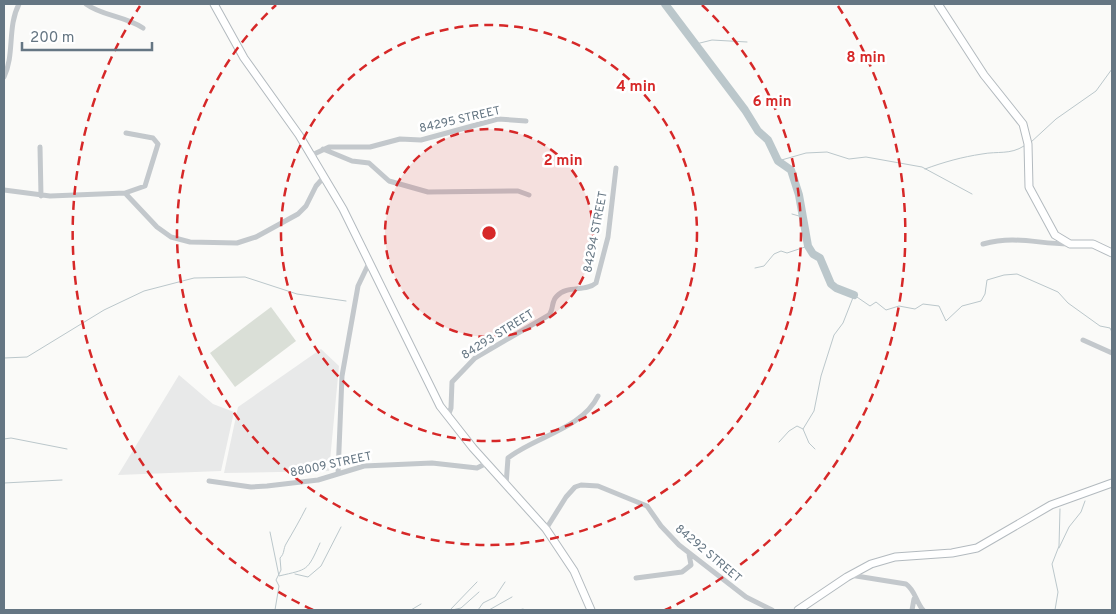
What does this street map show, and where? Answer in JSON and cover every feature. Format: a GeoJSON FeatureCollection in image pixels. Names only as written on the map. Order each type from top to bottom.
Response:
{"type":"FeatureCollection","features":[{"type":"Feature","properties":{"kind":"street"},"geometry":{"type":"LineString","coordinates":[[4,77],[9,64],[12,24],[19,4]]}},
{"type":"Feature","properties":{"kind":"street"},"geometry":{"type":"LineString","coordinates":[[86,4],[128,20],[142,28]]}},
{"type":"Feature","properties":{"kind":"street"},"geometry":{"type":"LineString","coordinates":[[214,4],[244,58],[288,118],[312,155],[349,221],[422,372],[448,416],[506,485],[546,528],[574,571],[591,610]]}},
{"type":"Feature","properties":{"kind":"street"},"geometry":{"type":"LineString","coordinates":[[938,4],[984,75],[1023,124],[1028,144],[1030,191],[1055,234],[1070,244]]}},
{"type":"Feature","properties":{"kind":"street","name":"84295 STREET"},"geometry":{"type":"LineString","coordinates":[[323,148],[363,148],[400,139],[421,140],[498,119],[526,121]]}},
{"type":"Feature","properties":{"kind":"street"},"geometry":{"type":"LineString","coordinates":[[4,190],[40,196],[125,193],[145,186],[158,144],[156,139],[126,133]]}},
{"type":"Feature","properties":{"kind":"street"},"geometry":{"type":"LineString","coordinates":[[40,147],[40,196]]}},
{"type":"Feature","properties":{"kind":"street"},"geometry":{"type":"LineString","coordinates":[[312,155],[323,148],[352,161],[369,164],[389,181],[428,192],[518,191],[529,195]]}},
{"type":"Feature","properties":{"kind":"street","name":"84294 STREET"},"geometry":{"type":"LineString","coordinates":[[554,299],[563,292],[589,287],[596,282],[608,237],[616,168]]}},
{"type":"Feature","properties":{"kind":"street"},"geometry":{"type":"LineString","coordinates":[[125,193],[158,227],[171,237],[190,242],[237,243],[256,237],[298,214],[306,206],[314,190],[324,177]]}},
{"type":"Feature","properties":{"kind":"street"},"geometry":{"type":"LineString","coordinates":[[983,244],[1012,239],[1046,244],[1093,244],[1112,253]]}},
{"type":"Feature","properties":{"kind":"street"},"geometry":{"type":"LineString","coordinates":[[338,474],[342,376],[358,286],[369,263]]}},
{"type":"Feature","properties":{"kind":"street","name":"84293 STREET"},"geometry":{"type":"LineString","coordinates":[[448,416],[451,408],[452,382],[459,372],[475,358],[549,315],[554,299]]}},
{"type":"Feature","properties":{"kind":"street"},"geometry":{"type":"LineString","coordinates":[[1083,340],[1112,353]]}},
{"type":"Feature","properties":{"kind":"street"},"geometry":{"type":"LineString","coordinates":[[506,485],[508,458],[554,434],[591,406],[598,396]]}},
{"type":"Feature","properties":{"kind":"street"},"geometry":{"type":"LineString","coordinates":[[338,463],[352,469]]}},
{"type":"Feature","properties":{"kind":"street","name":"88009 STREET"},"geometry":{"type":"LineString","coordinates":[[209,481],[251,487],[318,480],[352,469],[378,465],[432,463],[477,468],[487,463]]}},
{"type":"Feature","properties":{"kind":"street"},"geometry":{"type":"LineString","coordinates":[[798,610],[850,575],[882,559],[911,555],[952,553],[977,548],[1051,505],[1112,483]]}},
{"type":"Feature","properties":{"kind":"street","name":"84292 STREET"},"geometry":{"type":"LineString","coordinates":[[546,528],[566,497],[576,487],[581,485],[598,486],[648,506],[661,526],[689,552],[746,597],[772,610]]}},
{"type":"Feature","properties":{"kind":"street"},"geometry":{"type":"LineString","coordinates":[[636,578],[686,570],[691,565],[689,552]]}},
{"type":"Feature","properties":{"kind":"street"},"geometry":{"type":"LineString","coordinates":[[850,575],[900,582],[912,589],[923,610]]}},
{"type":"Feature","properties":{"kind":"street"},"geometry":{"type":"LineString","coordinates":[[912,610],[915,597]]}},
{"type":"Feature","properties":{"kind":"shaded area"},"geometry":{"type":"Polygon","coordinates":[[[271,307],[296,341],[235,387],[210,353],[271,307]]]}},
{"type":"Feature","properties":{"kind":"shaded area"},"geometry":{"type":"Polygon","coordinates":[[[321,349],[339,366],[329,471],[224,473],[238,407],[321,349]]]}},
{"type":"Feature","properties":{"kind":"shaded area"},"geometry":{"type":"Polygon","coordinates":[[[179,375],[213,404],[234,412],[221,471],[118,475],[179,375]]]}},
{"type":"Feature","properties":{"kind":"waterway"},"geometry":{"type":"LineString","coordinates":[[665,4],[745,110],[758,131],[768,140],[778,161],[791,170],[799,195],[808,246],[813,254],[820,258],[831,284],[854,295]]}},
{"type":"Feature","properties":{"kind":"waterway"},"geometry":{"type":"LineString","coordinates":[[696,44],[712,40],[747,42]]}},
{"type":"Feature","properties":{"kind":"waterway"},"geometry":{"type":"LineString","coordinates":[[1030,143],[1056,119],[1096,91],[1112,69]]}},
{"type":"Feature","properties":{"kind":"waterway"},"geometry":{"type":"LineString","coordinates":[[925,169],[960,158],[988,153],[1009,152],[1024,146]]}},
{"type":"Feature","properties":{"kind":"waterway"},"geometry":{"type":"LineString","coordinates":[[778,161],[806,153],[827,152],[849,159],[866,157],[922,167],[972,194]]}},
{"type":"Feature","properties":{"kind":"waterway"},"geometry":{"type":"LineString","coordinates":[[792,214],[799,216],[802,213]]}},
{"type":"Feature","properties":{"kind":"waterway"},"geometry":{"type":"LineString","coordinates":[[755,268],[764,266],[774,254],[781,251],[787,253],[808,246]]}},
{"type":"Feature","properties":{"kind":"waterway"},"geometry":{"type":"LineString","coordinates":[[815,449],[809,443],[803,429],[814,411],[821,376],[834,335],[843,323],[854,295],[870,306],[876,302],[886,310],[899,306],[915,309],[923,304],[939,306],[946,321],[962,306],[981,301],[985,294],[987,280],[1004,275],[1017,274],[1058,292],[1068,303],[1100,326],[1110,328],[1112,332]]}},
{"type":"Feature","properties":{"kind":"waterway"},"geometry":{"type":"LineString","coordinates":[[4,358],[27,357],[104,310],[144,291],[194,278],[245,277],[297,294],[346,301]]}},
{"type":"Feature","properties":{"kind":"waterway"},"geometry":{"type":"LineString","coordinates":[[779,442],[789,431],[797,426],[803,429]]}},
{"type":"Feature","properties":{"kind":"waterway"},"geometry":{"type":"LineString","coordinates":[[4,439],[11,438],[67,449]]}},
{"type":"Feature","properties":{"kind":"waterway"},"geometry":{"type":"LineString","coordinates":[[4,483],[62,480]]}},
{"type":"Feature","properties":{"kind":"waterway"},"geometry":{"type":"LineString","coordinates":[[1059,548],[1069,527],[1081,512],[1085,501]]}},
{"type":"Feature","properties":{"kind":"waterway"},"geometry":{"type":"LineString","coordinates":[[275,610],[279,586],[276,580],[281,570],[280,558],[306,508]]}},
{"type":"Feature","properties":{"kind":"waterway"},"geometry":{"type":"LineString","coordinates":[[1055,610],[1058,592],[1052,564],[1059,546],[1060,509]]}},
{"type":"Feature","properties":{"kind":"waterway"},"geometry":{"type":"LineString","coordinates":[[295,574],[308,577],[321,566],[341,527]]}},
{"type":"Feature","properties":{"kind":"waterway"},"geometry":{"type":"LineString","coordinates":[[270,532],[279,576],[306,568],[320,543]]}},
{"type":"Feature","properties":{"kind":"waterway"},"geometry":{"type":"LineString","coordinates":[[450,610],[477,582]]}},
{"type":"Feature","properties":{"kind":"waterway"},"geometry":{"type":"LineString","coordinates":[[478,610],[483,603],[495,597],[505,582]]}},
{"type":"Feature","properties":{"kind":"waterway"},"geometry":{"type":"LineString","coordinates":[[452,610],[461,608],[479,592]]}},
{"type":"Feature","properties":{"kind":"waterway"},"geometry":{"type":"LineString","coordinates":[[489,610],[512,597]]}},
{"type":"Feature","properties":{"kind":"waterway"},"geometry":{"type":"LineString","coordinates":[[411,610],[421,604]]}},
{"type":"Feature","properties":{"kind":"waterway"},"geometry":{"type":"LineString","coordinates":[[519,610],[523,609]]}}]}
